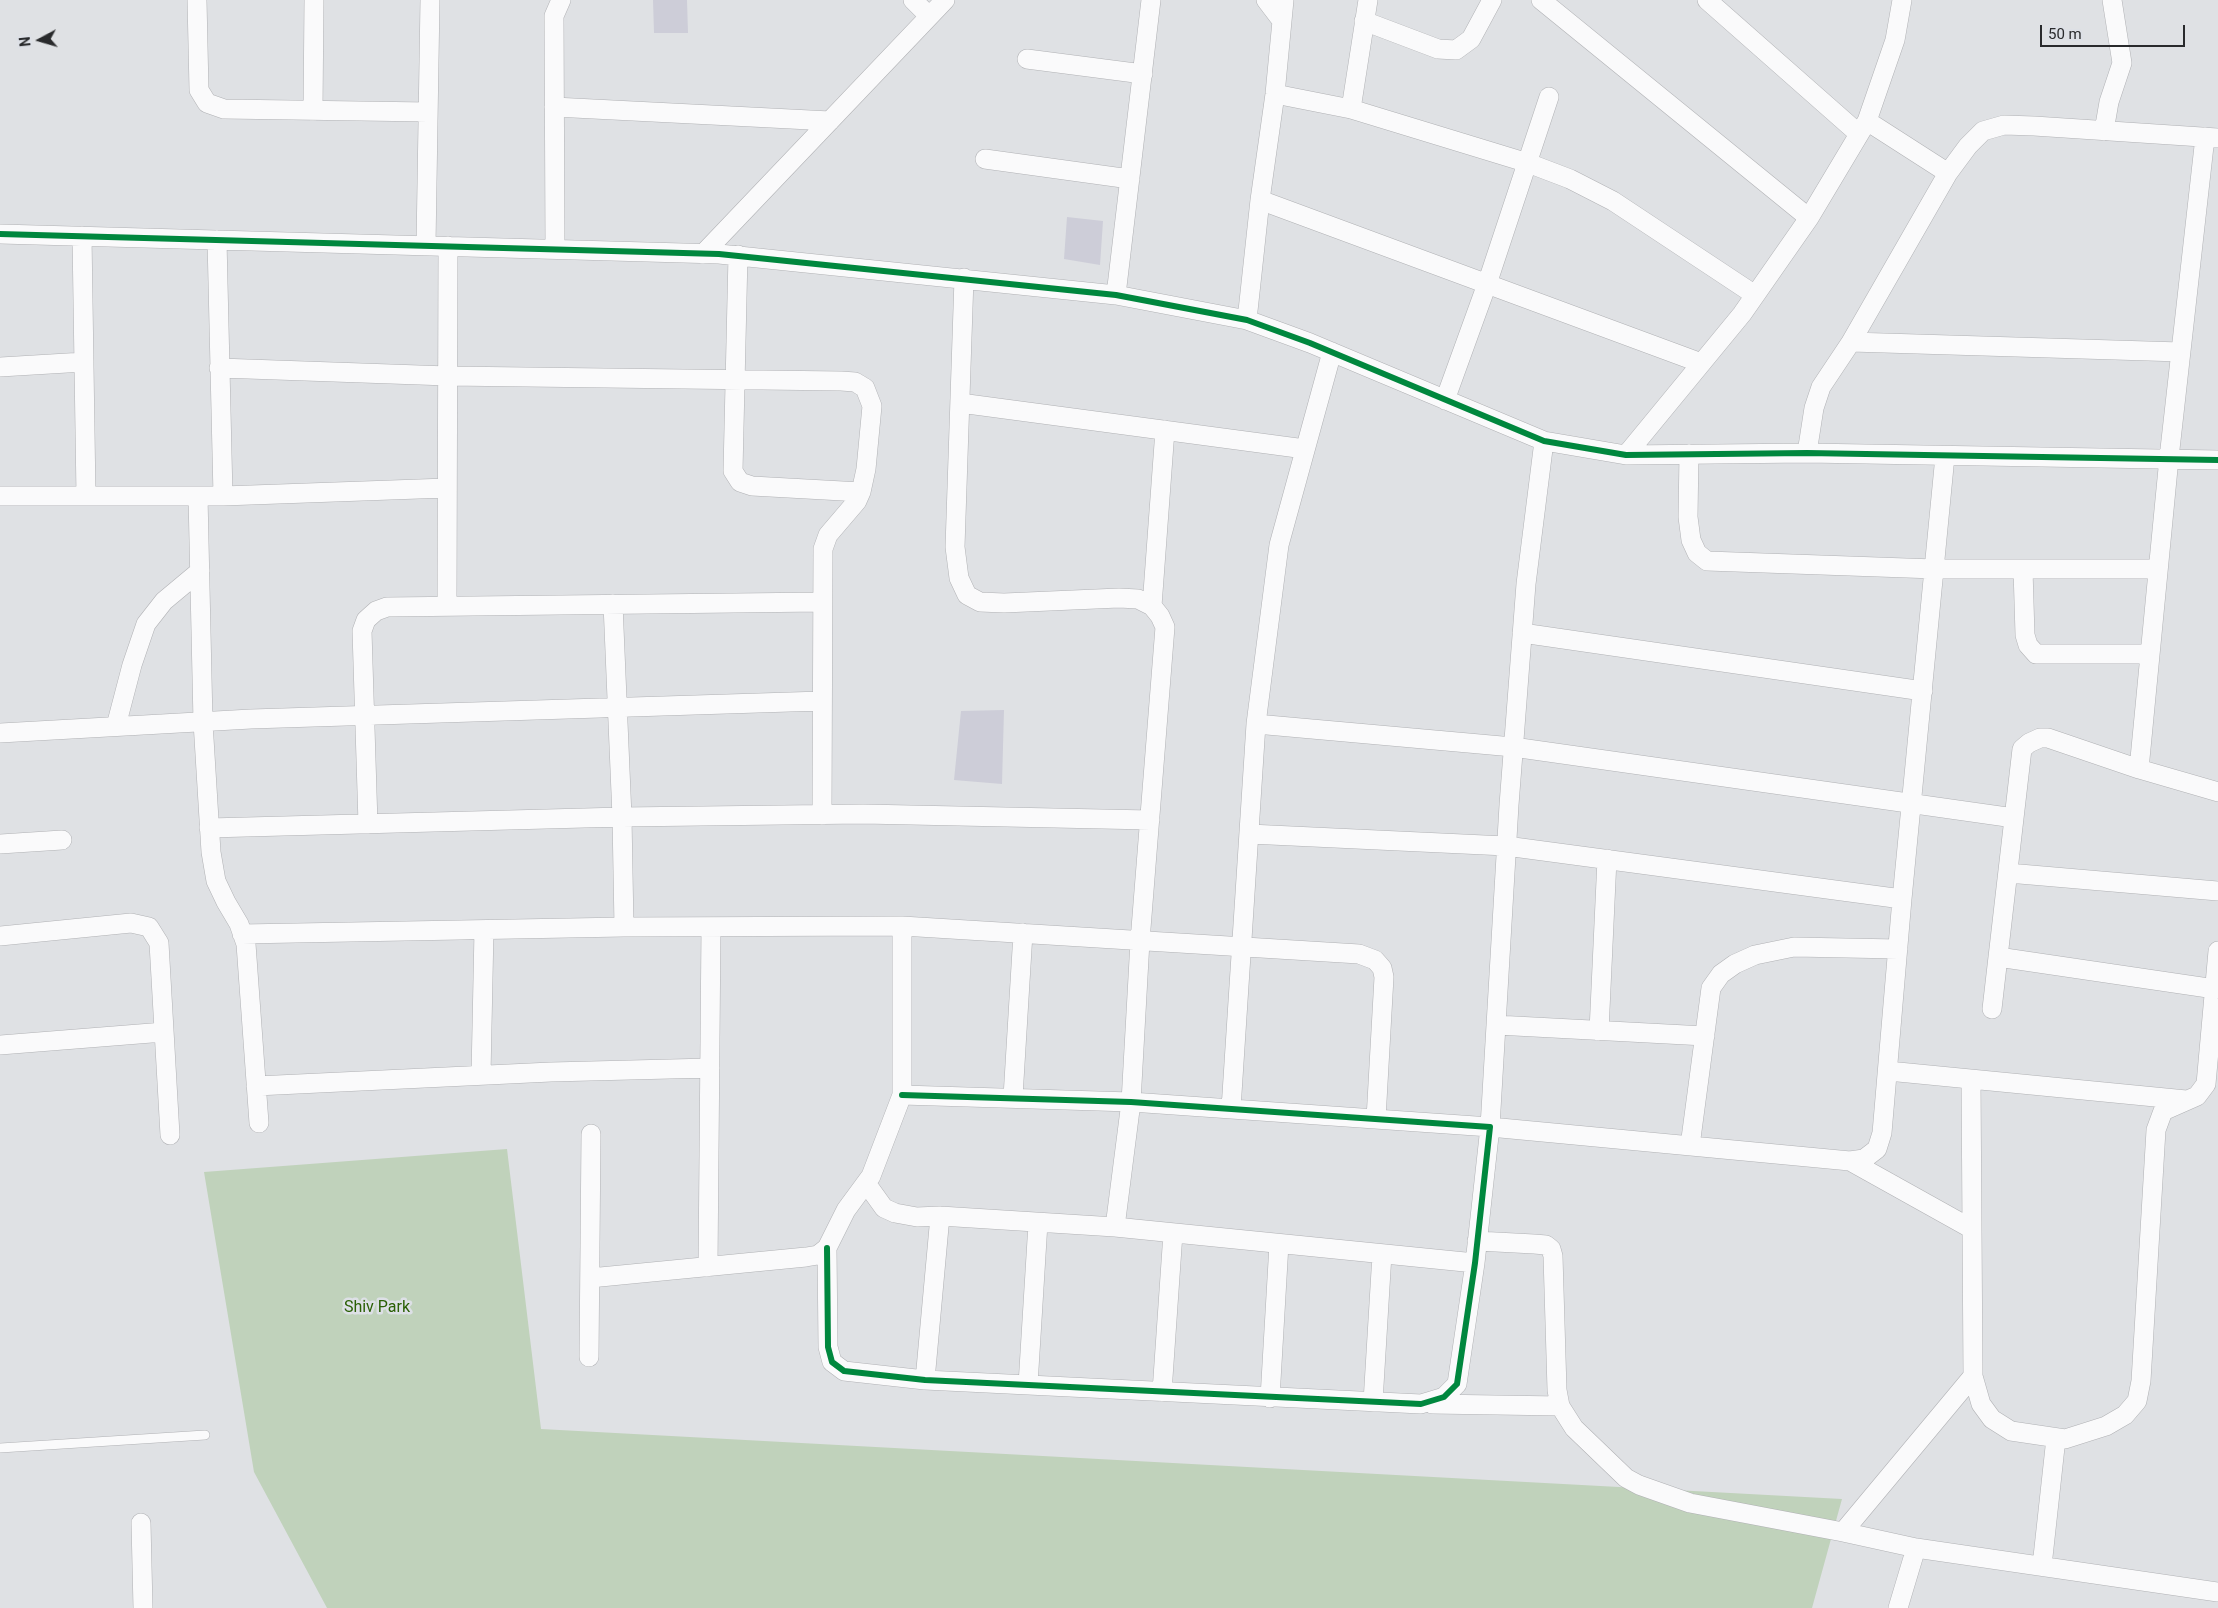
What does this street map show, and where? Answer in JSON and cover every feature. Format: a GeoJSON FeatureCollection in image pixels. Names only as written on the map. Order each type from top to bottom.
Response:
{"type":"FeatureCollection","features":[{"type":"Feature","properties":{"kind":"street"},"geometry":{"type":"LineString","coordinates":[[197,0],[199,90],[207,103],[224,110],[428,112]]}},
{"type":"Feature","properties":{"kind":"street"},"geometry":{"type":"LineString","coordinates":[[313,111],[314,0]]}},
{"type":"Feature","properties":{"kind":"street"},"geometry":{"type":"LineString","coordinates":[[426,246],[430,0]]}},
{"type":"Feature","properties":{"kind":"street"},"geometry":{"type":"LineString","coordinates":[[555,249],[554,16],[561,0]]}},
{"type":"Feature","properties":{"kind":"street"},"geometry":{"type":"LineString","coordinates":[[913,0],[929,16]]}},
{"type":"Feature","properties":{"kind":"street"},"geometry":{"type":"LineString","coordinates":[[703,254],[945,0]]}},
{"type":"Feature","properties":{"kind":"street"},"geometry":{"type":"LineString","coordinates":[[1116,295],[1151,0]]}},
{"type":"Feature","properties":{"kind":"street"},"geometry":{"type":"LineString","coordinates":[[1266,0],[1282,21]]}},
{"type":"Feature","properties":{"kind":"street"},"geometry":{"type":"LineString","coordinates":[[1247,320],[1260,200],[1275,94],[1284,0]]}},
{"type":"Feature","properties":{"kind":"street"},"geometry":{"type":"LineString","coordinates":[[1351,109],[1368,0]]}},
{"type":"Feature","properties":{"kind":"street"},"geometry":{"type":"LineString","coordinates":[[1364,20],[1438,49],[1456,50],[1471,39],[1492,0]]}},
{"type":"Feature","properties":{"kind":"street"},"geometry":{"type":"LineString","coordinates":[[1541,0],[1809,218]]}},
{"type":"Feature","properties":{"kind":"street"},"geometry":{"type":"LineString","coordinates":[[1706,0],[1863,127],[1948,173]]}},
{"type":"Feature","properties":{"kind":"street"},"geometry":{"type":"LineString","coordinates":[[1626,455],[1755,295],[1809,218],[1863,127],[1895,40],[1902,0]]}},
{"type":"Feature","properties":{"kind":"street"},"geometry":{"type":"LineString","coordinates":[[2104,130],[2109,102],[2122,64],[2112,0]]}},
{"type":"Feature","properties":{"kind":"street"},"geometry":{"type":"LineString","coordinates":[[1027,59],[1142,74]]}},
{"type":"Feature","properties":{"kind":"street"},"geometry":{"type":"LineString","coordinates":[[1275,94],[1351,109],[1570,178],[1613,201],[1755,295]]}},
{"type":"Feature","properties":{"kind":"street"},"geometry":{"type":"LineString","coordinates":[[1445,400],[1487,284],[1549,97]]}},
{"type":"Feature","properties":{"kind":"street"},"geometry":{"type":"LineString","coordinates":[[554,107],[830,121]]}},
{"type":"Feature","properties":{"kind":"street"},"geometry":{"type":"LineString","coordinates":[[1807,453],[1814,408],[1821,387],[1851,342],[1948,173],[1968,146],[1983,131],[2004,125],[2212,138],[2181,352],[2139,769]]}},
{"type":"Feature","properties":{"kind":"street"},"geometry":{"type":"LineString","coordinates":[[985,159],[1130,179]]}},
{"type":"Feature","properties":{"kind":"street"},"geometry":{"type":"LineString","coordinates":[[1260,200],[1701,363]]}},
{"type":"Feature","properties":{"kind":"street"},"geometry":{"type":"LineString","coordinates":[[0,234],[738,255],[1116,295],[1247,320],[1332,352],[1544,441],[1626,455],[1807,453],[2218,460]]}},
{"type":"Feature","properties":{"kind":"street"},"geometry":{"type":"LineString","coordinates":[[82,236],[86,496]]}},
{"type":"Feature","properties":{"kind":"street"},"geometry":{"type":"LineString","coordinates":[[217,240],[223,496]]}},
{"type":"Feature","properties":{"kind":"street"},"geometry":{"type":"LineString","coordinates":[[447,606],[448,246]]}},
{"type":"Feature","properties":{"kind":"street"},"geometry":{"type":"LineString","coordinates":[[738,255],[733,471],[740,482],[752,486],[860,492]]}},
{"type":"Feature","properties":{"kind":"street"},"geometry":{"type":"LineString","coordinates":[[964,278],[955,547],[959,578],[968,595],[980,602],[1138,599],[1152,606],[1160,616],[1165,627],[1140,941],[1131,1102],[1116,1227]]}},
{"type":"Feature","properties":{"kind":"street"},"geometry":{"type":"LineString","coordinates":[[1851,342],[2181,352]]}},
{"type":"Feature","properties":{"kind":"street"},"geometry":{"type":"LineString","coordinates":[[1231,1109],[1256,724],[1279,545],[1332,352]]}},
{"type":"Feature","properties":{"kind":"street"},"geometry":{"type":"LineString","coordinates":[[0,367],[84,362]]}},
{"type":"Feature","properties":{"kind":"street"},"geometry":{"type":"LineString","coordinates":[[219,368],[448,376],[841,380],[855,382],[865,388],[872,406],[866,469],[857,501],[828,535],[823,549],[822,814]]}},
{"type":"Feature","properties":{"kind":"street"},"geometry":{"type":"LineString","coordinates":[[960,403],[1305,449]]}},
{"type":"Feature","properties":{"kind":"street"},"geometry":{"type":"LineString","coordinates":[[1152,606],[1165,430]]}},
{"type":"Feature","properties":{"kind":"street"},"geometry":{"type":"LineString","coordinates":[[1421,1404],[1444,1397],[1457,1384],[1475,1263],[1490,1127],[1506,846],[1526,584],[1544,441]]}},
{"type":"Feature","properties":{"kind":"street"},"geometry":{"type":"LineString","coordinates":[[1689,454],[1688,517],[1690,540],[1697,553],[1707,561],[1935,568],[2158,569]]}},
{"type":"Feature","properties":{"kind":"street"},"geometry":{"type":"LineString","coordinates":[[902,1095],[1131,1102],[1490,1127],[1850,1161],[1864,1159],[1877,1149],[1882,1133],[1910,802],[1923,691],[1945,456]]}},
{"type":"Feature","properties":{"kind":"street"},"geometry":{"type":"LineString","coordinates":[[0,496],[223,496],[448,488]]}},
{"type":"Feature","properties":{"kind":"street"},"geometry":{"type":"LineString","coordinates":[[198,496],[204,722],[211,852],[216,881],[246,944],[259,1123]]}},
{"type":"Feature","properties":{"kind":"street"},"geometry":{"type":"LineString","coordinates":[[2023,569],[2025,635],[2028,645],[2036,654],[2150,654]]}},
{"type":"Feature","properties":{"kind":"street"},"geometry":{"type":"LineString","coordinates":[[116,726],[132,665],[146,624],[164,601],[200,572]]}},
{"type":"Feature","properties":{"kind":"street"},"geometry":{"type":"LineString","coordinates":[[368,824],[362,632],[366,620],[376,611],[387,607],[822,602]]}},
{"type":"Feature","properties":{"kind":"street"},"geometry":{"type":"LineString","coordinates":[[613,604],[622,816],[624,928]]}},
{"type":"Feature","properties":{"kind":"street"},"geometry":{"type":"LineString","coordinates":[[1522,633],[1923,691]]}},
{"type":"Feature","properties":{"kind":"street"},"geometry":{"type":"LineString","coordinates":[[0,733],[204,722],[822,701]]}},
{"type":"Feature","properties":{"kind":"street"},"geometry":{"type":"LineString","coordinates":[[1256,724],[1514,747],[2014,818]]}},
{"type":"Feature","properties":{"kind":"street"},"geometry":{"type":"LineString","coordinates":[[1992,1009],[2022,749],[2040,738],[2048,738],[2139,769],[2218,792]]}},
{"type":"Feature","properties":{"kind":"street"},"geometry":{"type":"LineString","coordinates":[[210,828],[622,816],[822,814],[1150,820]]}},
{"type":"Feature","properties":{"kind":"street"},"geometry":{"type":"LineString","coordinates":[[1249,834],[1506,846],[1902,899]]}},
{"type":"Feature","properties":{"kind":"street"},"geometry":{"type":"LineString","coordinates":[[0,844],[62,840]]}},
{"type":"Feature","properties":{"kind":"street"},"geometry":{"type":"LineString","coordinates":[[1599,1031],[1607,859]]}},
{"type":"Feature","properties":{"kind":"street"},"geometry":{"type":"LineString","coordinates":[[2008,874],[2218,891]]}},
{"type":"Feature","properties":{"kind":"street"},"geometry":{"type":"LineString","coordinates":[[0,936],[131,923],[149,927],[159,943],[170,1135]]}},
{"type":"Feature","properties":{"kind":"street"},"geometry":{"type":"LineString","coordinates":[[242,934],[902,926],[1359,954],[1375,960],[1382,968],[1384,977],[1376,1119]]}},
{"type":"Feature","properties":{"kind":"street"},"geometry":{"type":"LineString","coordinates":[[902,926],[902,1095],[871,1176],[846,1210],[828,1248],[828,1347],[832,1362],[844,1371],[924,1380],[1270,1398],[1421,1404],[1560,1406]]}},
{"type":"Feature","properties":{"kind":"street"},"geometry":{"type":"LineString","coordinates":[[708,1267],[711,927]]}},
{"type":"Feature","properties":{"kind":"street"},"geometry":{"type":"LineString","coordinates":[[481,1076],[484,930]]}},
{"type":"Feature","properties":{"kind":"street"},"geometry":{"type":"LineString","coordinates":[[1014,1097],[1023,933]]}},
{"type":"Feature","properties":{"kind":"street"},"geometry":{"type":"LineString","coordinates":[[1690,1146],[1712,988],[1721,974],[1735,964],[1755,955],[1794,947],[1898,949]]}},
{"type":"Feature","properties":{"kind":"street"},"geometry":{"type":"LineString","coordinates":[[1971,1079],[1973,1376],[1981,1404],[1992,1419],[2011,1432],[2065,1439],[2106,1426],[2126,1415],[2137,1401],[2141,1381],[2156,1130],[2163,1111],[2197,1096],[2206,1084],[2218,951]]}},
{"type":"Feature","properties":{"kind":"street"},"geometry":{"type":"LineString","coordinates":[[1998,958],[2214,989]]}},
{"type":"Feature","properties":{"kind":"street"},"geometry":{"type":"LineString","coordinates":[[1496,1026],[1705,1036]]}},
{"type":"Feature","properties":{"kind":"street"},"geometry":{"type":"LineString","coordinates":[[0,1045],[164,1032]]}},
{"type":"Feature","properties":{"kind":"street"},"geometry":{"type":"LineString","coordinates":[[256,1086],[710,1068]]}},
{"type":"Feature","properties":{"kind":"street"},"geometry":{"type":"LineString","coordinates":[[1888,1071],[2187,1100]]}},
{"type":"Feature","properties":{"kind":"street"},"geometry":{"type":"LineString","coordinates":[[589,1357],[591,1134]]}},
{"type":"Feature","properties":{"kind":"street"},"geometry":{"type":"LineString","coordinates":[[1850,1161],[1972,1229]]}},
{"type":"Feature","properties":{"kind":"street"},"geometry":{"type":"LineString","coordinates":[[866,1182],[884,1208],[895,1213],[917,1217],[940,1216],[1116,1227],[1475,1263]]}},
{"type":"Feature","properties":{"kind":"street"},"geometry":{"type":"LineString","coordinates":[[924,1380],[940,1216]]}},
{"type":"Feature","properties":{"kind":"street"},"geometry":{"type":"LineString","coordinates":[[1028,1385],[1038,1223]]}},
{"type":"Feature","properties":{"kind":"street"},"geometry":{"type":"LineString","coordinates":[[1162,1392],[1173,1233]]}},
{"type":"Feature","properties":{"kind":"street"},"geometry":{"type":"LineString","coordinates":[[1477,1241],[1546,1245],[1551,1249],[1553,1256],[1560,1406],[1574,1428],[1626,1478],[1639,1485],[1656,1493],[1697,1505],[1843,1532],[1916,1548],[2218,1592]]}},
{"type":"Feature","properties":{"kind":"street"},"geometry":{"type":"LineString","coordinates":[[1270,1398],[1279,1244]]}},
{"type":"Feature","properties":{"kind":"street"},"geometry":{"type":"LineString","coordinates":[[590,1278],[806,1257],[818,1254],[828,1248]]}},
{"type":"Feature","properties":{"kind":"street"},"geometry":{"type":"LineString","coordinates":[[1373,1402],[1382,1254]]}},
{"type":"Feature","properties":{"kind":"street"},"geometry":{"type":"LineString","coordinates":[[1843,1532],[1973,1376]]}},
{"type":"Feature","properties":{"kind":"street"},"geometry":{"type":"LineString","coordinates":[[2042,1566],[2056,1438]]}},
{"type":"Feature","properties":{"kind":"street"},"geometry":{"type":"LineString","coordinates":[[141,1523],[143,1608]]}},
{"type":"Feature","properties":{"kind":"street"},"geometry":{"type":"LineString","coordinates":[[1898,1608],[1916,1548]]}},
{"type":"Feature","properties":{"kind":"lane"},"geometry":{"type":"LineString","coordinates":[[0,1448],[205,1435]]}},
{"type":"Feature","properties":{"kind":"green space","name":"Shiv Park"},"geometry":{"type":"Polygon","coordinates":[[[507,1149],[541,1429],[1842,1499],[1812,1608],[327,1608],[254,1472],[204,1172],[507,1149]]]}},
{"type":"Feature","properties":{"kind":"building"},"geometry":{"type":"Polygon","coordinates":[[[653,0],[687,0],[688,33],[654,33],[653,0]]]}},
{"type":"Feature","properties":{"kind":"building"},"geometry":{"type":"Polygon","coordinates":[[[1067,217],[1103,221],[1100,265],[1064,259],[1067,217]]]}},
{"type":"Feature","properties":{"kind":"building"},"geometry":{"type":"Polygon","coordinates":[[[1004,710],[1002,784],[954,780],[961,711],[1004,710]]]}},
{"type":"Feature","properties":{"kind":"cycle path"},"geometry":{"type":"LineString","coordinates":[[0,234],[719,254],[1116,295],[1247,320],[1310,343],[1544,441],[1626,455],[1807,453],[2218,460]]}},
{"type":"Feature","properties":{"kind":"cycle path"},"geometry":{"type":"LineString","coordinates":[[827,1248],[828,1347],[832,1362],[844,1371],[925,1380],[1421,1404],[1444,1397],[1457,1384],[1475,1263],[1490,1127],[1131,1102],[902,1095]]}}]}
